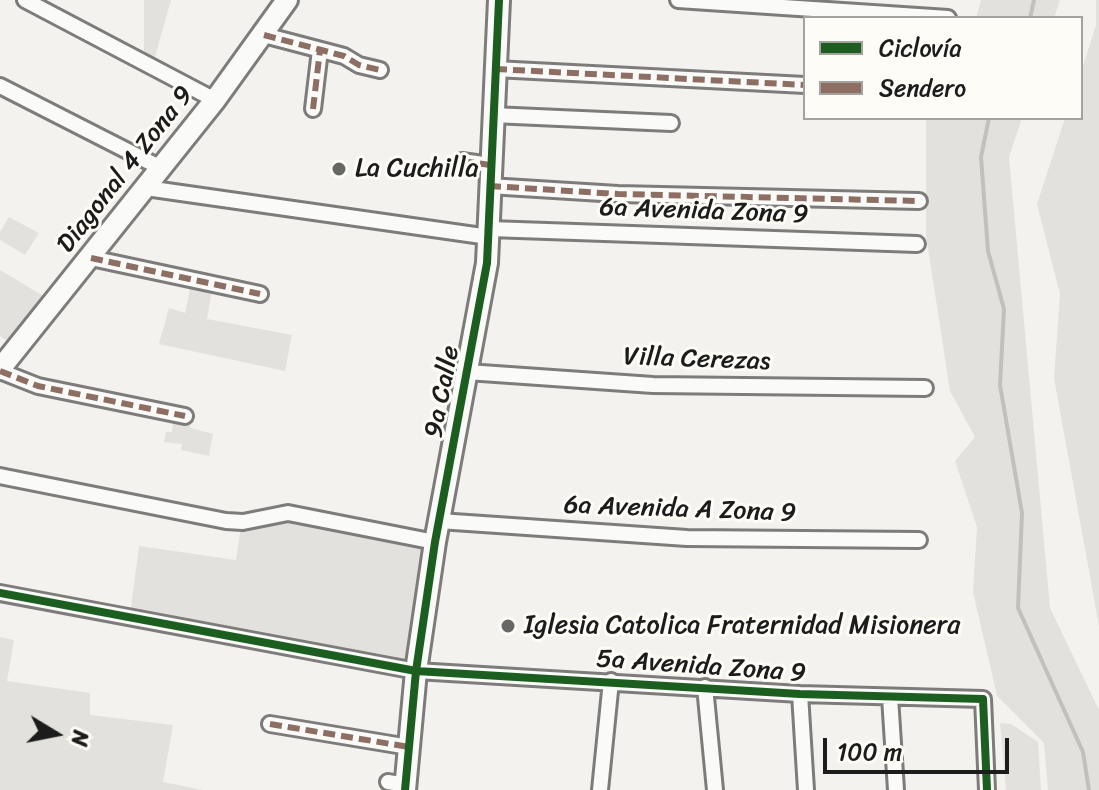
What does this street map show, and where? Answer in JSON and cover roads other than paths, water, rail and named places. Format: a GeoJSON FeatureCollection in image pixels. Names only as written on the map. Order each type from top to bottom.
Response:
{"type":"FeatureCollection","features":[{"type":"Feature","properties":{"kind":"street"},"geometry":{"type":"LineString","coordinates":[[25,0],[215,100]]}},
{"type":"Feature","properties":{"kind":"street","name":"Diagonal 4 Zona 9"},"geometry":{"type":"LineString","coordinates":[[0,370],[215,100],[287,0]]}},
{"type":"Feature","properties":{"kind":"street","name":"9a Calle"},"geometry":{"type":"LineString","coordinates":[[400,786],[409,747],[416,671],[435,542],[489,233],[499,0]]}},
{"type":"Feature","properties":{"kind":"street"},"geometry":{"type":"LineString","coordinates":[[678,0],[887,16]]}},
{"type":"Feature","properties":{"kind":"street"},"geometry":{"type":"LineString","coordinates":[[264,35],[380,70]]}},
{"type":"Feature","properties":{"kind":"street"},"geometry":{"type":"LineString","coordinates":[[313,109],[320,50]]}},
{"type":"Feature","properties":{"kind":"street"},"geometry":{"type":"LineString","coordinates":[[495,69],[803,85]]}},
{"type":"Feature","properties":{"kind":"street"},"geometry":{"type":"LineString","coordinates":[[0,86],[161,168]]}},
{"type":"Feature","properties":{"kind":"street"},"geometry":{"type":"LineString","coordinates":[[492,115],[671,123]]}},
{"type":"Feature","properties":{"kind":"street"},"geometry":{"type":"LineString","coordinates":[[462,161],[490,165]]}},
{"type":"Feature","properties":{"kind":"street"},"geometry":{"type":"LineString","coordinates":[[489,186],[634,194],[919,201]]}},
{"type":"Feature","properties":{"kind":"street","name":"6a Avenida Zona 9"},"geometry":{"type":"LineString","coordinates":[[146,188],[489,233],[917,244]]}},
{"type":"Feature","properties":{"kind":"street"},"geometry":{"type":"LineString","coordinates":[[91,258],[260,294]]}},
{"type":"Feature","properties":{"kind":"street"},"geometry":{"type":"LineString","coordinates":[[0,370],[38,386],[185,416]]}},
{"type":"Feature","properties":{"kind":"street","name":"Villa Cerezas"},"geometry":{"type":"LineString","coordinates":[[467,372],[653,385],[925,388]]}},
{"type":"Feature","properties":{"kind":"street"},"geometry":{"type":"LineString","coordinates":[[0,476],[226,521],[243,522],[288,513],[435,542]]}},
{"type":"Feature","properties":{"kind":"street","name":"6a Avenida A Zona 9"},"geometry":{"type":"LineString","coordinates":[[439,521],[687,538],[919,540]]}},
{"type":"Feature","properties":{"kind":"street","name":"5a Avenida Zona 9"},"geometry":{"type":"LineString","coordinates":[[0,593],[416,671],[800,694],[983,699],[987,790]]}},
{"type":"Feature","properties":{"kind":"street"},"geometry":{"type":"LineString","coordinates":[[600,790],[611,681]]}},
{"type":"Feature","properties":{"kind":"street"},"geometry":{"type":"LineString","coordinates":[[705,687],[715,790]]}},
{"type":"Feature","properties":{"kind":"street"},"geometry":{"type":"LineString","coordinates":[[800,694],[806,790]]}},
{"type":"Feature","properties":{"kind":"street"},"geometry":{"type":"LineString","coordinates":[[890,697],[896,790]]}},
{"type":"Feature","properties":{"kind":"street"},"geometry":{"type":"LineString","coordinates":[[270,724],[409,747]]}},
{"type":"Feature","properties":{"kind":"waterway"},"geometry":{"type":"LineString","coordinates":[[1030,16],[1034,0]]}},
{"type":"Feature","properties":{"kind":"waterway"},"geometry":{"type":"LineString","coordinates":[[989,120],[981,157],[988,251],[1004,309],[1000,385],[1022,513],[1018,608],[1083,752],[1089,790]]}},
{"type":"Feature","properties":{"kind":"place","name":"La Cuchilla"},"geometry":{"type":"Point","coordinates":[339,169]}},
{"type":"Feature","properties":{"kind":"place","name":"Iglesia Catolica Fraternidad Misionera"},"geometry":{"type":"Point","coordinates":[508,626]}}]}
